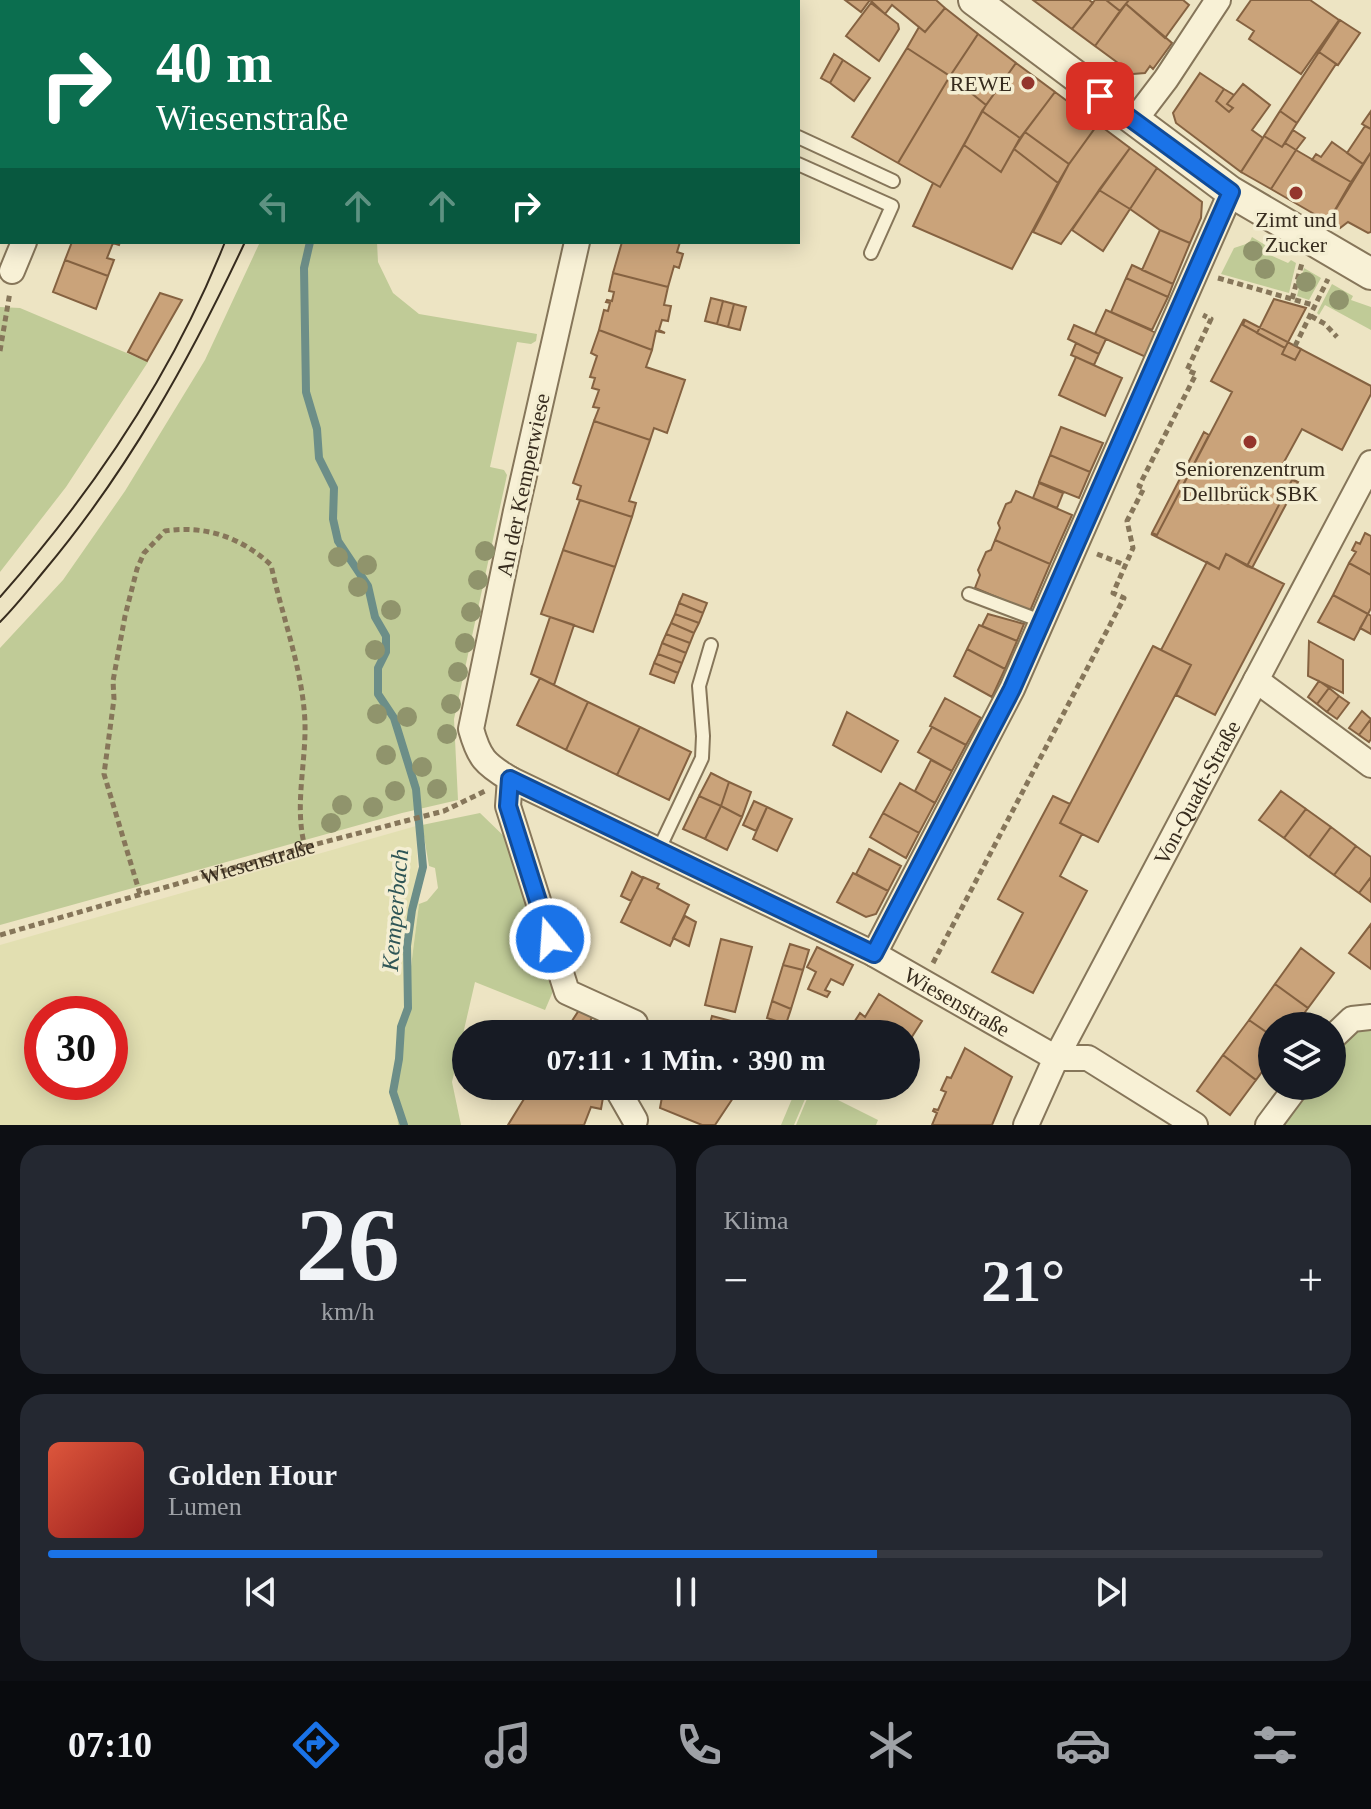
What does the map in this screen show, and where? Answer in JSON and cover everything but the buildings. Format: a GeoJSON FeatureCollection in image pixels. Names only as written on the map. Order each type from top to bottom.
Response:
{"type":"FeatureCollection","features":[{"type":"Feature","properties":{"kind":"street"},"geometry":{"type":"LineString","coordinates":[[974,0],[1231,192],[1371,274]]}},
{"type":"Feature","properties":{"kind":"street"},"geometry":{"type":"LineString","coordinates":[[1134,121],[1218,0]]}},
{"type":"Feature","properties":{"kind":"street"},"geometry":{"type":"LineString","coordinates":[[874,954],[1012,689],[1231,192]]}},
{"type":"Feature","properties":{"kind":"street"},"geometry":{"type":"LineString","coordinates":[[12,271],[23,244]]}},
{"type":"Feature","properties":{"kind":"street","name":"An der Kemperwiese"},"geometry":{"type":"LineString","coordinates":[[471,729],[577,244]]}},
{"type":"Feature","properties":{"kind":"street","name":"Von-Quadt-Straße"},"geometry":{"type":"LineString","coordinates":[[1026,1125],[1056,1058],[1371,463]]}},
{"type":"Feature","properties":{"kind":"street"},"geometry":{"type":"LineString","coordinates":[[1256,680],[1371,765]]}},
{"type":"Feature","properties":{"kind":"street","name":"Wiesenstraße"},"geometry":{"type":"LineString","coordinates":[[471,729],[476,749],[487,765],[510,779],[874,954],[1056,1058]]}},
{"type":"Feature","properties":{"kind":"street"},"geometry":{"type":"LineString","coordinates":[[510,779],[508,806],[567,992],[628,1020]]}},
{"type":"Feature","properties":{"kind":"street"},"geometry":{"type":"LineString","coordinates":[[1346,1025],[1352,1019],[1371,1017]]}},
{"type":"Feature","properties":{"kind":"street"},"geometry":{"type":"LineString","coordinates":[[1056,1058],[1088,1058],[1195,1125]]}},
{"type":"Feature","properties":{"kind":"street"},"geometry":{"type":"LineString","coordinates":[[624,1100],[638,1123]]}},
{"type":"Feature","properties":{"kind":"street"},"geometry":{"type":"LineString","coordinates":[[1268,1125],[1287,1100]]}},
{"type":"Feature","properties":{"kind":"lane"},"geometry":{"type":"LineString","coordinates":[[800,138],[893,181]]}},
{"type":"Feature","properties":{"kind":"lane"},"geometry":{"type":"LineString","coordinates":[[800,165],[892,206],[871,253]]}},
{"type":"Feature","properties":{"kind":"lane"},"geometry":{"type":"LineString","coordinates":[[969,594],[1041,621]]}},
{"type":"Feature","properties":{"kind":"lane"},"geometry":{"type":"LineString","coordinates":[[659,849],[702,758],[699,686],[711,645]]}},
{"type":"Feature","properties":{"kind":"path"},"geometry":{"type":"LineString","coordinates":[[1197,268],[1313,305]]}},
{"type":"Feature","properties":{"kind":"path"},"geometry":{"type":"LineString","coordinates":[[0,351],[12,271]]}},
{"type":"Feature","properties":{"kind":"path"},"geometry":{"type":"LineString","coordinates":[[1295,346],[1326,281]]}},
{"type":"Feature","properties":{"kind":"path"},"geometry":{"type":"LineString","coordinates":[[922,981],[1124,598],[1113,593],[1133,548],[1127,521],[1144,488],[1139,486],[1196,374],[1187,370],[1211,319],[1180,306]]}},
{"type":"Feature","properties":{"kind":"path"},"geometry":{"type":"LineString","coordinates":[[1311,316],[1325,324],[1337,337]]}},
{"type":"Feature","properties":{"kind":"path"},"geometry":{"type":"LineString","coordinates":[[140,894],[104,774],[105,758],[116,660],[134,581],[144,553],[165,531],[202,529],[221,534],[260,555],[271,565],[305,722],[301,789],[305,847]]}},
{"type":"Feature","properties":{"kind":"path","name":"Wiesenstraße"},"geometry":{"type":"LineString","coordinates":[[0,935],[305,847],[444,811],[510,779]]}},
{"type":"Feature","properties":{"kind":"shaded area"},"geometry":{"type":"Polygon","coordinates":[[[416,826],[419,904],[395,1092],[398,1125],[0,1125],[0,945],[416,826]]]}},
{"type":"Feature","properties":{"kind":"green space"},"geometry":{"type":"Polygon","coordinates":[[[1252,237],[1272,249],[1270,255],[1296,263],[1289,293],[1221,274],[1234,248],[1249,243],[1252,237]]]}},
{"type":"Feature","properties":{"kind":"green space"},"geometry":{"type":"Polygon","coordinates":[[[259,244],[377,244],[378,262],[393,293],[419,314],[537,334],[536,341],[531,344],[517,342],[490,467],[504,470],[507,475],[454,719],[458,800],[0,925],[0,648],[63,580],[125,491],[205,360],[259,244]]]}},
{"type":"Feature","properties":{"kind":"green space"},"geometry":{"type":"Polygon","coordinates":[[[1304,268],[1321,278],[1309,300],[1297,296],[1304,268]]]}},
{"type":"Feature","properties":{"kind":"green space"},"geometry":{"type":"Polygon","coordinates":[[[1332,284],[1353,296],[1351,300],[1371,307],[1371,330],[1325,305],[1319,315],[1317,313],[1332,284]]]}},
{"type":"Feature","properties":{"kind":"green space"},"geometry":{"type":"Polygon","coordinates":[[[0,307],[20,308],[148,362],[66,487],[0,572],[0,307]]]}},
{"type":"Feature","properties":{"kind":"green space"},"geometry":{"type":"Polygon","coordinates":[[[480,813],[510,842],[554,989],[545,1010],[475,982],[466,1020],[452,1020],[452,1100],[456,1100],[461,1125],[398,1125],[395,1092],[419,904],[427,901],[438,888],[435,868],[429,866],[422,825],[480,813]]]}},
{"type":"Feature","properties":{"kind":"green space"},"geometry":{"type":"Polygon","coordinates":[[[1371,1025],[1371,1125],[1277,1125],[1295,1100],[1346,1100],[1346,1034],[1371,1025]]]}},
{"type":"Feature","properties":{"kind":"green space"},"geometry":{"type":"Polygon","coordinates":[[[791,1100],[805,1100],[794,1125],[781,1125],[791,1100]]]}},
{"type":"Feature","properties":{"kind":"green space"},"geometry":{"type":"Polygon","coordinates":[[[807,1100],[838,1100],[878,1120],[876,1125],[796,1125],[807,1100]]]}},
{"type":"Feature","properties":{"kind":"waterway","name":"Kemperbach"},"geometry":{"type":"LineString","coordinates":[[310,244],[304,268],[306,392],[317,429],[319,458],[334,488],[333,519],[338,541],[368,586],[375,617],[386,636],[386,652],[378,668],[378,694],[394,718],[416,789],[423,867],[407,946],[408,1008],[401,1027],[393,1092],[404,1125]]}},
{"type":"Feature","properties":{"kind":"tram line"},"geometry":{"type":"LineString","coordinates":[[0,597],[67,516],[128,429],[181,338],[224,244]]}},
{"type":"Feature","properties":{"kind":"tram line"},"geometry":{"type":"LineString","coordinates":[[0,622],[74,533],[130,454],[202,329],[244,244]]}},
{"type":"Feature","properties":{"kind":"place","name":"REWE"},"geometry":{"type":"Point","coordinates":[1028,83]}},
{"type":"Feature","properties":{"kind":"place","name":"Zimt und Zucker"},"geometry":{"type":"Point","coordinates":[1296,193]}},
{"type":"Feature","properties":{"kind":"place","name":"Seniorenzentrum Dellbrück SBK"},"geometry":{"type":"Point","coordinates":[1250,442]}},
{"type":"Feature","properties":{"kind":"route"},"geometry":{"type":"LineString","coordinates":[[550,939],[508,806],[510,779],[874,954],[1012,689],[1231,192],[1100,96]]}}]}
